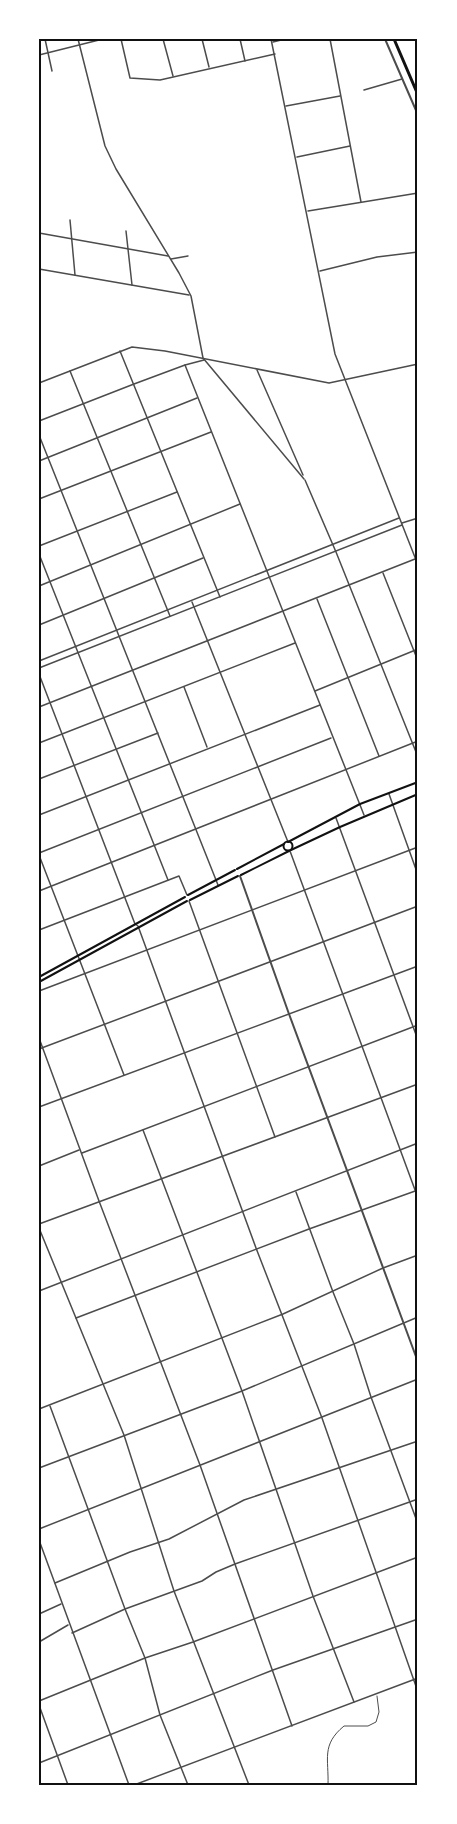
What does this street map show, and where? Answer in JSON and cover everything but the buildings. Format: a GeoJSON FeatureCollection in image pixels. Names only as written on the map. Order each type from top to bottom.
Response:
{"type":"FeatureCollection","features":[{"type":"Feature","properties":{"kind":"main road"},"geometry":{"type":"LineString","coordinates":[[394,39],[418,96]]}},
{"type":"Feature","properties":{"kind":"main road"},"geometry":{"type":"LineString","coordinates":[[39,982],[135,924],[236,869],[360,804],[418,782]]}},
{"type":"Feature","properties":{"kind":"main road"},"geometry":{"type":"LineString","coordinates":[[39,977],[290,851],[418,794]]}},
{"type":"Feature","properties":{"kind":"main road"},"geometry":{"type":"LineString","coordinates":[[288,842],[293,845],[290,851]]}},
{"type":"Feature","properties":{"kind":"main road"},"geometry":{"type":"LineString","coordinates":[[284,844],[284,849],[290,851]]}},
{"type":"Feature","properties":{"kind":"main road"},"geometry":{"type":"LineString","coordinates":[[236,869],[241,871],[239,876]]}},
{"type":"Feature","properties":{"kind":"main road"},"geometry":{"type":"LineString","coordinates":[[236,869],[234,873],[239,876]]}},
{"type":"Feature","properties":{"kind":"main road"},"geometry":{"type":"LineString","coordinates":[[187,896],[189,901]]}},
{"type":"Feature","properties":{"kind":"street"},"geometry":{"type":"LineString","coordinates":[[45,39],[52,71]]}},
{"type":"Feature","properties":{"kind":"street"},"geometry":{"type":"LineString","coordinates":[[78,39],[105,146],[116,169],[170,257],[190,296],[205,360],[304,479]]}},
{"type":"Feature","properties":{"kind":"street"},"geometry":{"type":"LineString","coordinates":[[39,55],[103,39]]}},
{"type":"Feature","properties":{"kind":"street"},"geometry":{"type":"LineString","coordinates":[[120,39],[130,78],[160,80],[275,54]]}},
{"type":"Feature","properties":{"kind":"street"},"geometry":{"type":"LineString","coordinates":[[163,39],[173,77]]}},
{"type":"Feature","properties":{"kind":"street"},"geometry":{"type":"LineString","coordinates":[[202,39],[210,69]]}},
{"type":"Feature","properties":{"kind":"street"},"geometry":{"type":"LineString","coordinates":[[240,39],[245,61]]}},
{"type":"Feature","properties":{"kind":"street"},"geometry":{"type":"LineString","coordinates":[[285,39],[272,40],[335,354],[418,564]]}},
{"type":"Feature","properties":{"kind":"street"},"geometry":{"type":"LineString","coordinates":[[330,39],[361,202]]}},
{"type":"Feature","properties":{"kind":"street"},"geometry":{"type":"LineString","coordinates":[[385,39],[418,115]]}},
{"type":"Feature","properties":{"kind":"street"},"geometry":{"type":"LineString","coordinates":[[364,90],[402,79]]}},
{"type":"Feature","properties":{"kind":"street"},"geometry":{"type":"LineString","coordinates":[[285,106],[341,96]]}},
{"type":"Feature","properties":{"kind":"street"},"geometry":{"type":"LineString","coordinates":[[296,157],[350,146]]}},
{"type":"Feature","properties":{"kind":"street"},"geometry":{"type":"LineString","coordinates":[[307,212],[418,193]]}},
{"type":"Feature","properties":{"kind":"street"},"geometry":{"type":"LineString","coordinates":[[70,220],[75,276]]}},
{"type":"Feature","properties":{"kind":"street"},"geometry":{"type":"LineString","coordinates":[[126,231],[132,285]]}},
{"type":"Feature","properties":{"kind":"street"},"geometry":{"type":"LineString","coordinates":[[39,233],[170,257],[188,256]]}},
{"type":"Feature","properties":{"kind":"street"},"geometry":{"type":"LineString","coordinates":[[319,271],[377,257],[418,252]]}},
{"type":"Feature","properties":{"kind":"street"},"geometry":{"type":"LineString","coordinates":[[39,269],[190,296]]}},
{"type":"Feature","properties":{"kind":"street"},"geometry":{"type":"LineString","coordinates":[[39,383],[132,347],[329,383],[418,364]]}},
{"type":"Feature","properties":{"kind":"street"},"geometry":{"type":"LineString","coordinates":[[120,351],[221,597]]}},
{"type":"Feature","properties":{"kind":"street"},"geometry":{"type":"LineString","coordinates":[[39,421],[185,365],[205,360]]}},
{"type":"Feature","properties":{"kind":"street"},"geometry":{"type":"LineString","coordinates":[[185,365],[365,816]]}},
{"type":"Feature","properties":{"kind":"street"},"geometry":{"type":"LineString","coordinates":[[257,370],[333,544],[418,757]]}},
{"type":"Feature","properties":{"kind":"street"},"geometry":{"type":"LineString","coordinates":[[70,371],[170,617]]}},
{"type":"Feature","properties":{"kind":"street"},"geometry":{"type":"LineString","coordinates":[[39,461],[198,398]]}},
{"type":"Feature","properties":{"kind":"street"},"geometry":{"type":"LineString","coordinates":[[39,500],[212,431]]}},
{"type":"Feature","properties":{"kind":"street"},"geometry":{"type":"LineString","coordinates":[[39,435],[218,886]]}},
{"type":"Feature","properties":{"kind":"street"},"geometry":{"type":"LineString","coordinates":[[39,546],[178,491]]}},
{"type":"Feature","properties":{"kind":"street"},"geometry":{"type":"LineString","coordinates":[[39,586],[241,504]]}},
{"type":"Feature","properties":{"kind":"street"},"geometry":{"type":"LineString","coordinates":[[39,661],[400,518]]}},
{"type":"Feature","properties":{"kind":"street"},"geometry":{"type":"LineString","coordinates":[[39,668],[418,518]]}},
{"type":"Feature","properties":{"kind":"street"},"geometry":{"type":"LineString","coordinates":[[39,554],[168,880]]}},
{"type":"Feature","properties":{"kind":"street"},"geometry":{"type":"LineString","coordinates":[[39,625],[204,558]]}},
{"type":"Feature","properties":{"kind":"street"},"geometry":{"type":"LineString","coordinates":[[39,707],[416,559]]}},
{"type":"Feature","properties":{"kind":"street"},"geometry":{"type":"LineString","coordinates":[[382,572],[418,661]]}},
{"type":"Feature","properties":{"kind":"street"},"geometry":{"type":"LineString","coordinates":[[317,598],[379,756]]}},
{"type":"Feature","properties":{"kind":"street"},"geometry":{"type":"LineString","coordinates":[[192,601],[288,842]]}},
{"type":"Feature","properties":{"kind":"street"},"geometry":{"type":"LineString","coordinates":[[39,743],[295,643]]}},
{"type":"Feature","properties":{"kind":"street"},"geometry":{"type":"LineString","coordinates":[[314,691],[418,649]]}},
{"type":"Feature","properties":{"kind":"street"},"geometry":{"type":"LineString","coordinates":[[39,674],[135,924],[139,928],[242,1211],[303,1366],[418,1692]]}},
{"type":"Feature","properties":{"kind":"street"},"geometry":{"type":"LineString","coordinates":[[184,687],[207,749]]}},
{"type":"Feature","properties":{"kind":"street"},"geometry":{"type":"LineString","coordinates":[[39,815],[320,705]]}},
{"type":"Feature","properties":{"kind":"street"},"geometry":{"type":"LineString","coordinates":[[39,779],[158,733]]}},
{"type":"Feature","properties":{"kind":"street"},"geometry":{"type":"LineString","coordinates":[[124,1076],[39,854],[333,738]]}},
{"type":"Feature","properties":{"kind":"street"},"geometry":{"type":"LineString","coordinates":[[39,891],[418,741]]}},
{"type":"Feature","properties":{"kind":"street"},"geometry":{"type":"LineString","coordinates":[[388,794],[418,875]]}},
{"type":"Feature","properties":{"kind":"street"},"geometry":{"type":"LineString","coordinates":[[336,818],[418,1040]]}},
{"type":"Feature","properties":{"kind":"street"},"geometry":{"type":"LineString","coordinates":[[39,991],[418,847]]}},
{"type":"Feature","properties":{"kind":"street"},"geometry":{"type":"LineString","coordinates":[[290,851],[418,1198]]}},
{"type":"Feature","properties":{"kind":"street"},"geometry":{"type":"LineString","coordinates":[[39,930],[179,876],[187,896]]}},
{"type":"Feature","properties":{"kind":"street"},"geometry":{"type":"LineString","coordinates":[[239,876],[418,1362]]}},
{"type":"Feature","properties":{"kind":"street"},"geometry":{"type":"LineString","coordinates":[[189,901],[276,1138]]}},
{"type":"Feature","properties":{"kind":"street"},"geometry":{"type":"LineString","coordinates":[[41,1048],[418,906]]}},
{"type":"Feature","properties":{"kind":"street"},"geometry":{"type":"LineString","coordinates":[[39,1107],[418,966]]}},
{"type":"Feature","properties":{"kind":"street"},"geometry":{"type":"LineString","coordinates":[[39,1166],[143,1130],[418,1025]]}},
{"type":"Feature","properties":{"kind":"street"},"geometry":{"type":"LineString","coordinates":[[39,1038],[80,1152],[200,1465],[292,1726]]}},
{"type":"Feature","properties":{"kind":"street"},"geometry":{"type":"LineString","coordinates":[[39,1224],[160,1178],[223,1158],[418,1084]]}},
{"type":"Feature","properties":{"kind":"street"},"geometry":{"type":"LineString","coordinates":[[143,1130],[223,1338],[313,1596],[354,1702]]}},
{"type":"Feature","properties":{"kind":"street"},"geometry":{"type":"LineString","coordinates":[[39,1291],[418,1143]]}},
{"type":"Feature","properties":{"kind":"street"},"geometry":{"type":"LineString","coordinates":[[295,1191],[354,1344],[418,1524]]}},
{"type":"Feature","properties":{"kind":"street"},"geometry":{"type":"LineString","coordinates":[[76,1318],[256,1248],[417,1191]]}},
{"type":"Feature","properties":{"kind":"street"},"geometry":{"type":"LineString","coordinates":[[39,1228],[124,1435],[174,1591],[249,1785]]}},
{"type":"Feature","properties":{"kind":"street"},"geometry":{"type":"LineString","coordinates":[[39,1409],[283,1314],[383,1268],[418,1256]]}},
{"type":"Feature","properties":{"kind":"street"},"geometry":{"type":"LineString","coordinates":[[39,1468],[242,1391],[418,1317]]}},
{"type":"Feature","properties":{"kind":"street"},"geometry":{"type":"LineString","coordinates":[[39,1529],[418,1379]]}},
{"type":"Feature","properties":{"kind":"street"},"geometry":{"type":"LineString","coordinates":[[50,1406],[145,1658],[160,1715],[188,1785]]}},
{"type":"Feature","properties":{"kind":"street"},"geometry":{"type":"LineString","coordinates":[[55,1583],[159,1543],[244,1500],[418,1441]]}},
{"type":"Feature","properties":{"kind":"street"},"geometry":{"type":"LineString","coordinates":[[72,1633],[125,1609],[202,1581],[235,1564],[356,1519],[418,1499]]}},
{"type":"Feature","properties":{"kind":"street"},"geometry":{"type":"LineString","coordinates":[[39,1540],[129,1785]]}},
{"type":"Feature","properties":{"kind":"street"},"geometry":{"type":"LineString","coordinates":[[39,1701],[145,1658],[418,1557]]}},
{"type":"Feature","properties":{"kind":"street"},"geometry":{"type":"LineString","coordinates":[[39,1614],[62,1604]]}},
{"type":"Feature","properties":{"kind":"street"},"geometry":{"type":"LineString","coordinates":[[39,1763],[273,1670],[418,1619]]}},
{"type":"Feature","properties":{"kind":"street"},"geometry":{"type":"LineString","coordinates":[[39,1642],[69,1624]]}},
{"type":"Feature","properties":{"kind":"street"},"geometry":{"type":"LineString","coordinates":[[134,1785],[418,1678]]}},
{"type":"Feature","properties":{"kind":"street"},"geometry":{"type":"LineString","coordinates":[[39,1705],[68,1785]]}},
{"type":"Feature","properties":{"kind":"lane"},"geometry":{"type":"LineString","coordinates":[[328,1785],[326,1752],[328,1744],[344,1726],[368,1725],[376,1722],[380,1710],[376,1694]]}}]}
